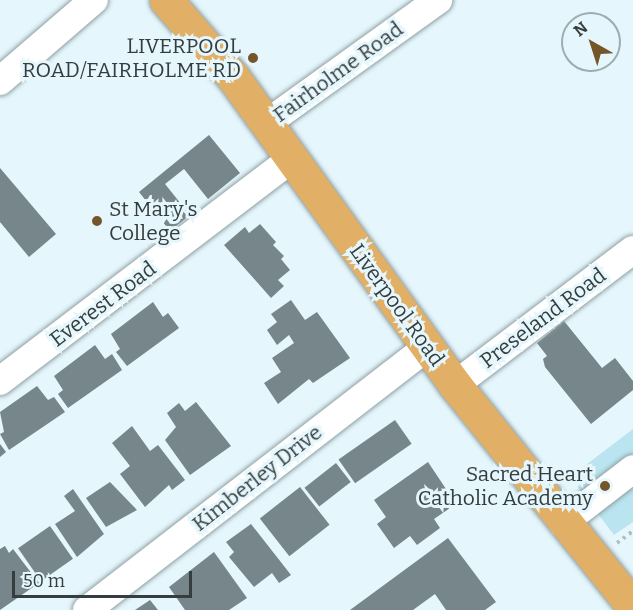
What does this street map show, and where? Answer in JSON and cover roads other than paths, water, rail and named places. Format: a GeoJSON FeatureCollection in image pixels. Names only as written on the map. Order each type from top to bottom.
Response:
{"type":"FeatureCollection","features":[{"type":"Feature","properties":{"kind":"highway","name":"Liverpool Road"},"geometry":{"type":"LineString","coordinates":[[166,0],[267,123],[455,385],[633,606]]}},
{"type":"Feature","properties":{"kind":"street"},"geometry":{"type":"LineString","coordinates":[[0,81],[94,0]]}},
{"type":"Feature","properties":{"kind":"street","name":"Fairholme Road"},"geometry":{"type":"LineString","coordinates":[[267,123],[438,0]]}},
{"type":"Feature","properties":{"kind":"street","name":"Everest Road"},"geometry":{"type":"LineString","coordinates":[[0,381],[291,159]]}},
{"type":"Feature","properties":{"kind":"street","name":"Preseland Road"},"geometry":{"type":"LineString","coordinates":[[455,385],[632,251]]}},
{"type":"Feature","properties":{"kind":"street","name":"Kimberley Drive"},"geometry":{"type":"LineString","coordinates":[[87,610],[427,347]]}},
{"type":"Feature","properties":{"kind":"street"},"geometry":{"type":"LineString","coordinates":[[564,523],[633,469]]}},
{"type":"Feature","properties":{"kind":"place","name":"LIVERPOOL ROAD/FAIRHOLME RD"},"geometry":{"type":"Point","coordinates":[253,58]}},
{"type":"Feature","properties":{"kind":"place","name":"St Mary's College"},"geometry":{"type":"Point","coordinates":[97,221]}},
{"type":"Feature","properties":{"kind":"place","name":"Sacred Heart Catholic Academy"},"geometry":{"type":"Point","coordinates":[605,486]}}]}
